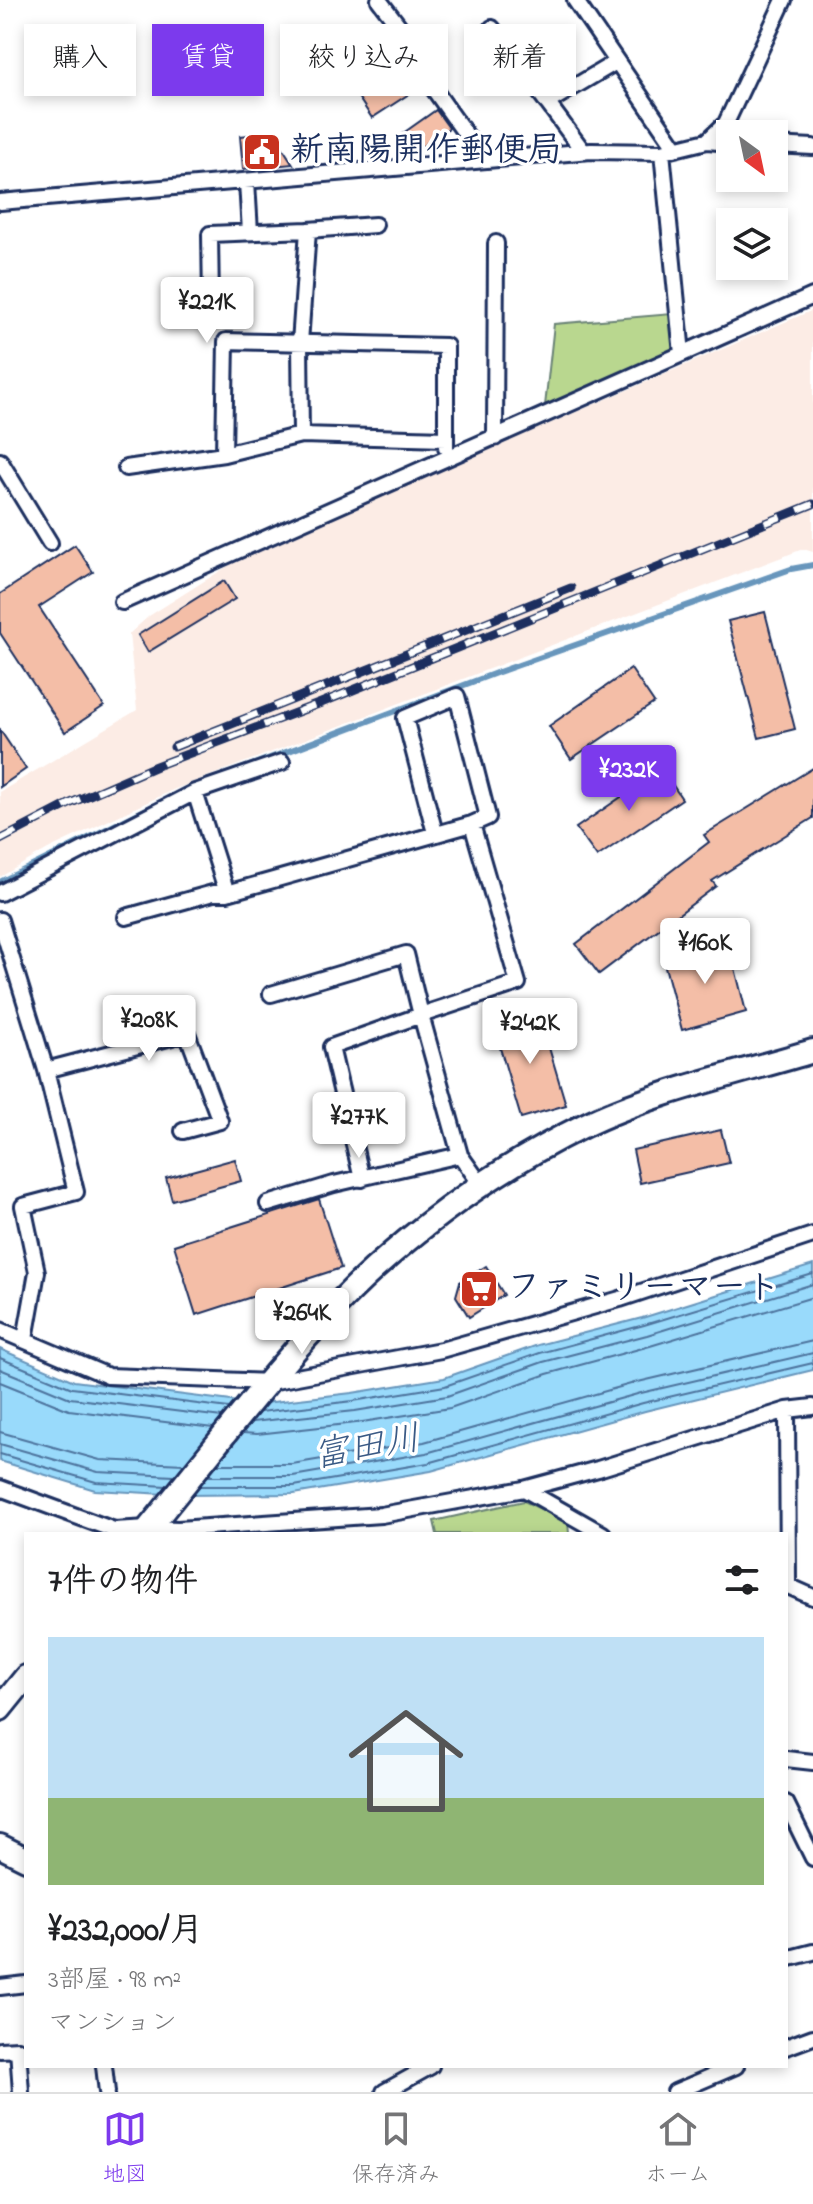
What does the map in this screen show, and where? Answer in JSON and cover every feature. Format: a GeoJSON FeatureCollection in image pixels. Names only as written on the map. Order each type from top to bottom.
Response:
{"type":"FeatureCollection","features":[{"type":"Feature","properties":{"kind":"main road"},"geometry":{"type":"LineString","coordinates":[[151,1525],[330,1313],[413,1235],[520,1160],[585,1125],[651,1100],[813,1051]]}},
{"type":"Feature","properties":{"kind":"main road"},"geometry":{"type":"LineString","coordinates":[[0,1709],[24,1679]]}},
{"type":"Feature","properties":{"kind":"main road"},"geometry":{"type":"LineString","coordinates":[[0,1846],[24,1858]]}},
{"type":"Feature","properties":{"kind":"street"},"geometry":{"type":"LineString","coordinates":[[379,0],[415,47],[418,67],[484,160]]}},
{"type":"Feature","properties":{"kind":"street"},"geometry":{"type":"LineString","coordinates":[[575,0],[669,150],[682,354]]}},
{"type":"Feature","properties":{"kind":"street"},"geometry":{"type":"LineString","coordinates":[[707,141],[726,123],[784,0]]}},
{"type":"Feature","properties":{"kind":"street"},"geometry":{"type":"LineString","coordinates":[[547,103],[616,62]]}},
{"type":"Feature","properties":{"kind":"street"},"geometry":{"type":"LineString","coordinates":[[542,96],[583,151]]}},
{"type":"Feature","properties":{"kind":"street"},"geometry":{"type":"LineString","coordinates":[[0,202],[583,151],[669,150],[716,142]]}},
{"type":"Feature","properties":{"kind":"street"},"geometry":{"type":"LineString","coordinates":[[788,146],[813,147]]}},
{"type":"Feature","properties":{"kind":"street"},"geometry":{"type":"LineString","coordinates":[[247,182],[250,232]]}},
{"type":"Feature","properties":{"kind":"street"},"geometry":{"type":"LineString","coordinates":[[211,301],[210,234],[375,225]]}},
{"type":"Feature","properties":{"kind":"street"},"geometry":{"type":"LineString","coordinates":[[301,435],[300,343],[308,230]]}},
{"type":"Feature","properties":{"kind":"street"},"geometry":{"type":"LineString","coordinates":[[495,438],[496,243]]}},
{"type":"Feature","properties":{"kind":"street"},"geometry":{"type":"LineString","coordinates":[[122,602],[813,296]]}},
{"type":"Feature","properties":{"kind":"street"},"geometry":{"type":"LineString","coordinates":[[224,454],[226,341],[446,346],[446,460]]}},
{"type":"Feature","properties":{"kind":"street"},"geometry":{"type":"LineString","coordinates":[[126,468],[224,454],[301,435],[446,439]]}},
{"type":"Feature","properties":{"kind":"street"},"geometry":{"type":"LineString","coordinates":[[0,461],[50,543]]}},
{"type":"Feature","properties":{"kind":"street"},"geometry":{"type":"LineString","coordinates":[[126,917],[213,893],[227,893],[472,824],[488,817],[457,696],[405,718],[435,833]]}},
{"type":"Feature","properties":{"kind":"street"},"geometry":{"type":"LineString","coordinates":[[0,893],[195,792],[282,762]]}},
{"type":"Feature","properties":{"kind":"street"},"geometry":{"type":"LineString","coordinates":[[195,792],[227,893]]}},
{"type":"Feature","properties":{"kind":"street"},"geometry":{"type":"LineString","coordinates":[[362,1179],[331,1047],[518,983],[472,824]]}},
{"type":"Feature","properties":{"kind":"street"},"geometry":{"type":"LineString","coordinates":[[0,920],[46,1070],[76,1192],[23,1206],[37,1272],[25,1339]]}},
{"type":"Feature","properties":{"kind":"street"},"geometry":{"type":"LineString","coordinates":[[271,994],[406,954],[460,1155],[482,1186]]}},
{"type":"Feature","properties":{"kind":"street"},"geometry":{"type":"LineString","coordinates":[[46,1070],[187,1033],[220,1121],[183,1131]]}},
{"type":"Feature","properties":{"kind":"street"},"geometry":{"type":"LineString","coordinates":[[268,1204],[460,1155]]}},
{"type":"Feature","properties":{"kind":"street"},"geometry":{"type":"LineString","coordinates":[[0,1330],[108,1376],[264,1389],[441,1350],[620,1299],[813,1235]]}},
{"type":"Feature","properties":{"kind":"street"},"geometry":{"type":"LineString","coordinates":[[0,1488],[114,1530],[151,1525],[178,1529],[381,1515],[524,1489],[787,1410],[813,1407]]}},
{"type":"Feature","properties":{"kind":"street"},"geometry":{"type":"LineString","coordinates":[[787,1410],[787,1532]]}},
{"type":"Feature","properties":{"kind":"street"},"geometry":{"type":"LineString","coordinates":[[524,1489],[599,1532]]}},
{"type":"Feature","properties":{"kind":"street"},"geometry":{"type":"LineString","coordinates":[[788,1584],[813,1597]]}},
{"type":"Feature","properties":{"kind":"street"},"geometry":{"type":"LineString","coordinates":[[788,1759],[813,1762]]}},
{"type":"Feature","properties":{"kind":"street"},"geometry":{"type":"LineString","coordinates":[[788,1807],[813,1858]]}},
{"type":"Feature","properties":{"kind":"street"},"geometry":{"type":"LineString","coordinates":[[788,1958],[813,1952]]}},
{"type":"Feature","properties":{"kind":"street"},"geometry":{"type":"LineString","coordinates":[[0,1987],[24,1984]]}},
{"type":"Feature","properties":{"kind":"street"},"geometry":{"type":"LineString","coordinates":[[788,2046],[813,2037]]}},
{"type":"Feature","properties":{"kind":"street"},"geometry":{"type":"LineString","coordinates":[[0,2050],[18,2049],[21,2092]]}},
{"type":"Feature","properties":{"kind":"street"},"geometry":{"type":"LineString","coordinates":[[104,2068],[107,2092]]}},
{"type":"Feature","properties":{"kind":"street"},"geometry":{"type":"LineString","coordinates":[[384,2092],[427,2068]]}},
{"type":"Feature","properties":{"kind":"street"},"geometry":{"type":"LineString","coordinates":[[675,2092],[731,2068]]}},
{"type":"Feature","properties":{"kind":"shaded area"},"geometry":{"type":"Polygon","coordinates":[[[813,310],[813,552],[803,549],[175,789],[48,849],[0,877],[0,792],[137,710],[129,634],[149,616],[247,554],[813,310]]]}},
{"type":"Feature","properties":{"kind":"green space"},"geometry":{"type":"Polygon","coordinates":[[[672,314],[675,351],[545,406],[554,324],[672,314]]]}},
{"type":"Feature","properties":{"kind":"green space"},"geometry":{"type":"Polygon","coordinates":[[[524,1501],[568,1522],[569,1532],[437,1532],[434,1521],[524,1501]]]}},
{"type":"Feature","properties":{"kind":"water","name":"富田川"},"geometry":{"type":"Polygon","coordinates":[[[813,1265],[813,1370],[645,1411],[431,1471],[294,1494],[183,1495],[95,1490],[0,1461],[0,1349],[74,1381],[255,1404],[444,1378],[538,1345],[642,1318],[813,1265]]]}},
{"type":"Feature","properties":{"kind":"building"},"geometry":{"type":"Polygon","coordinates":[[[360,96],[406,96],[372,118],[360,96]]]}},
{"type":"Feature","properties":{"kind":"building"},"geometry":{"type":"Polygon","coordinates":[[[436,110],[449,128],[414,152],[402,134],[436,110]]]}},
{"type":"Feature","properties":{"kind":"building"},"geometry":{"type":"Polygon","coordinates":[[[273,133],[293,164],[243,169],[240,136],[273,133]]]}},
{"type":"Feature","properties":{"kind":"building"},"geometry":{"type":"Polygon","coordinates":[[[75,545],[93,572],[39,607],[104,706],[65,732],[0,633],[0,594],[75,545]]]}},
{"type":"Feature","properties":{"kind":"building"},"geometry":{"type":"Polygon","coordinates":[[[224,581],[235,599],[148,652],[138,635],[224,581]]]}},
{"type":"Feature","properties":{"kind":"building"},"geometry":{"type":"Polygon","coordinates":[[[765,612],[795,729],[759,738],[728,621],[765,612]]]}},
{"type":"Feature","properties":{"kind":"building"},"geometry":{"type":"Polygon","coordinates":[[[631,669],[654,703],[571,759],[549,726],[631,669]]]}},
{"type":"Feature","properties":{"kind":"building"},"geometry":{"type":"Polygon","coordinates":[[[0,730],[26,769],[0,787],[0,730]]]}},
{"type":"Feature","properties":{"kind":"building"},"geometry":{"type":"Polygon","coordinates":[[[813,768],[813,818],[712,881],[716,886],[599,974],[576,944],[709,842],[704,835],[813,768]]]}},
{"type":"Feature","properties":{"kind":"building"},"geometry":{"type":"Polygon","coordinates":[[[662,769],[682,799],[597,857],[576,828],[662,769]]]}},
{"type":"Feature","properties":{"kind":"building"},"geometry":{"type":"Polygon","coordinates":[[[729,944],[746,1012],[682,1030],[663,959],[729,944]]]}},
{"type":"Feature","properties":{"kind":"building"},"geometry":{"type":"Polygon","coordinates":[[[539,1014],[566,1105],[521,1118],[494,1028],[539,1014]]]}},
{"type":"Feature","properties":{"kind":"building"},"geometry":{"type":"Polygon","coordinates":[[[721,1130],[729,1163],[640,1183],[633,1150],[721,1130]]]}},
{"type":"Feature","properties":{"kind":"building"},"geometry":{"type":"Polygon","coordinates":[[[235,1159],[241,1181],[172,1200],[166,1178],[235,1159]]]}},
{"type":"Feature","properties":{"kind":"building"},"geometry":{"type":"Polygon","coordinates":[[[319,1199],[341,1268],[196,1315],[174,1245],[319,1199]]]}},
{"type":"Feature","properties":{"kind":"building","name":"ファミリーマート"},"geometry":{"type":"Polygon","coordinates":[[[486,1266],[504,1295],[469,1317],[456,1296],[460,1282],[486,1266]]]}},
{"type":"Feature","properties":{"kind":"waterway"},"geometry":{"type":"LineString","coordinates":[[233,772],[496,673],[791,569],[813,565]]}},
{"type":"Feature","properties":{"kind":"waterway"},"geometry":{"type":"LineString","coordinates":[[0,882],[163,801]]}},
{"type":"Feature","properties":{"kind":"railway"},"geometry":{"type":"LineString","coordinates":[[0,840],[71,803],[156,766],[321,703],[813,504]]}},
{"type":"Feature","properties":{"kind":"railway"},"geometry":{"type":"LineString","coordinates":[[174,747],[571,588]]}},
{"type":"Feature","properties":{"kind":"place","name":"新南陽開作郵便局"},"geometry":{"type":"Point","coordinates":[262,152]}},
{"type":"Feature","properties":{"kind":"place","name":"ファミリーマート"},"geometry":{"type":"Point","coordinates":[479,1289]}}]}
